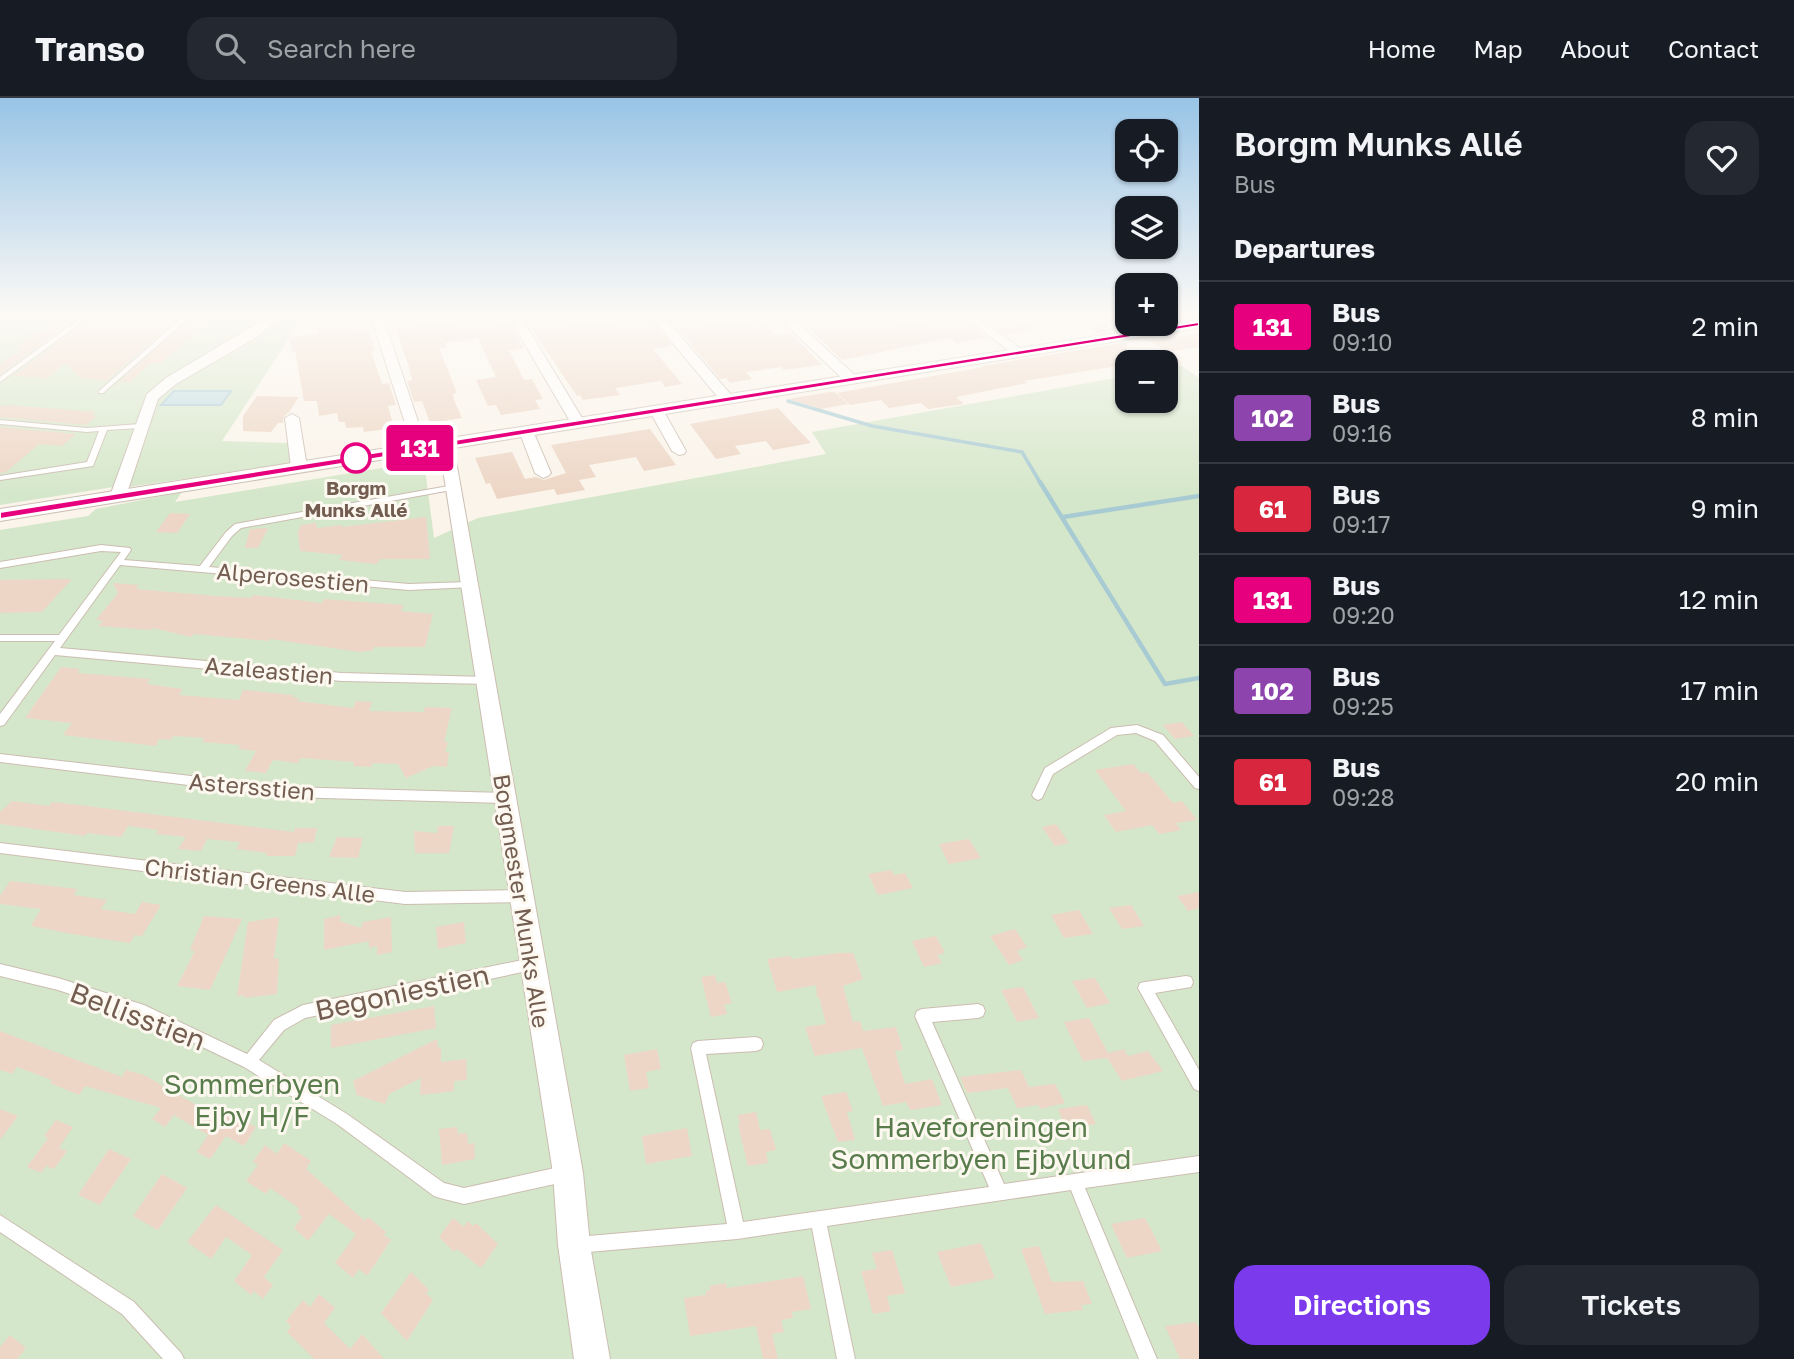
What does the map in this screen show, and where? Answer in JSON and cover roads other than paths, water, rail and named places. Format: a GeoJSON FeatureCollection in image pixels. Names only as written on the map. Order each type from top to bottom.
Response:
{"type":"FeatureCollection","features":[{"type":"Feature","properties":{"kind":"street"},"geometry":{"type":"LineString","coordinates":[[118,496],[152,397],[183,376]]}},
{"type":"Feature","properties":{"kind":"street"},"geometry":{"type":"LineString","coordinates":[[396,376],[420,448]]}},
{"type":"Feature","properties":{"kind":"street"},"geometry":{"type":"LineString","coordinates":[[550,376],[578,423]]}},
{"type":"Feature","properties":{"kind":"street"},"geometry":{"type":"LineString","coordinates":[[707,376],[727,399]]}},
{"type":"Feature","properties":{"kind":"street"},"geometry":{"type":"LineString","coordinates":[[848,376],[851,379]]}},
{"type":"Feature","properties":{"kind":"street"},"geometry":{"type":"LineString","coordinates":[[0,515],[871,376]]}},
{"type":"Feature","properties":{"kind":"street"},"geometry":{"type":"LineString","coordinates":[[656,410],[679,451]]}},
{"type":"Feature","properties":{"kind":"street"},"geometry":{"type":"LineString","coordinates":[[292,418],[299,467]]}},
{"type":"Feature","properties":{"kind":"street"},"geometry":{"type":"LineString","coordinates":[[526,430],[543,473]]}},
{"type":"Feature","properties":{"kind":"street","name":"Borgmester Munks Alle"},"geometry":{"type":"LineString","coordinates":[[446,443],[568,1173],[574,1245],[592,1359]]}},
{"type":"Feature","properties":{"kind":"lane"},"geometry":{"type":"LineString","coordinates":[[102,392],[120,376]]}},
{"type":"Feature","properties":{"kind":"lane"},"geometry":{"type":"LineString","coordinates":[[0,422],[87,430],[140,426]]}},
{"type":"Feature","properties":{"kind":"lane"},"geometry":{"type":"LineString","coordinates":[[0,478],[90,464],[104,428]]}},
{"type":"Feature","properties":{"kind":"lane"},"geometry":{"type":"LineString","coordinates":[[203,569],[229,534],[239,526],[454,487]]}},
{"type":"Feature","properties":{"kind":"lane"},"geometry":{"type":"LineString","coordinates":[[0,565],[102,548],[127,550],[0,722]]}},
{"type":"Feature","properties":{"kind":"lane","name":"Alperosestien"},"geometry":{"type":"LineString","coordinates":[[118,562],[409,587],[469,585]]}},
{"type":"Feature","properties":{"kind":"lane"},"geometry":{"type":"LineString","coordinates":[[0,638],[62,638]]}},
{"type":"Feature","properties":{"kind":"lane","name":"Azaleastien"},"geometry":{"type":"LineString","coordinates":[[52,651],[342,677],[486,681]]}},
{"type":"Feature","properties":{"kind":"lane"},"geometry":{"type":"LineString","coordinates":[[1038,795],[1049,771],[1115,731],[1138,729],[1158,738],[1194,771],[1199,785]]}},
{"type":"Feature","properties":{"kind":"lane","name":"Astersstien"},"geometry":{"type":"LineString","coordinates":[[0,758],[287,792],[505,798]]}},
{"type":"Feature","properties":{"kind":"lane","name":"Christian Greens Alle"},"geometry":{"type":"LineString","coordinates":[[0,848],[405,898],[520,896]]}},
{"type":"Feature","properties":{"kind":"lane","name":"Begoniestien"},"geometry":{"type":"LineString","coordinates":[[249,1062],[279,1025],[303,1012],[533,964]]}},
{"type":"Feature","properties":{"kind":"lane","name":"Bellisstien"},"geometry":{"type":"LineString","coordinates":[[0,970],[58,984],[145,1012],[249,1062],[342,1119],[440,1189],[464,1196],[568,1173]]}},
{"type":"Feature","properties":{"kind":"lane"},"geometry":{"type":"LineString","coordinates":[[1186,982],[1145,988],[1199,1084]]}},
{"type":"Feature","properties":{"kind":"lane"},"geometry":{"type":"LineString","coordinates":[[978,1011],[922,1016],[1000,1193]]}},
{"type":"Feature","properties":{"kind":"lane"},"geometry":{"type":"LineString","coordinates":[[737,1231],[698,1048],[756,1044]]}},
{"type":"Feature","properties":{"kind":"lane"},"geometry":{"type":"LineString","coordinates":[[574,1245],[737,1231],[1199,1164]]}},
{"type":"Feature","properties":{"kind":"lane"},"geometry":{"type":"LineString","coordinates":[[1075,1182],[1148,1359]]}},
{"type":"Feature","properties":{"kind":"lane"},"geometry":{"type":"LineString","coordinates":[[817,1219],[846,1359]]}},
{"type":"Feature","properties":{"kind":"lane"},"geometry":{"type":"LineString","coordinates":[[0,1223],[128,1308],[175,1359]]}},
{"type":"Feature","properties":{"kind":"water"},"geometry":{"type":"Polygon","coordinates":[[[174,391],[231,391],[221,405],[161,405],[174,391]]]}},
{"type":"Feature","properties":{"kind":"waterway"},"geometry":{"type":"LineString","coordinates":[[788,401],[872,426],[1022,452],[1041,484]]}},
{"type":"Feature","properties":{"kind":"waterway"},"geometry":{"type":"LineString","coordinates":[[1040,482],[1165,684],[1199,678]]}},
{"type":"Feature","properties":{"kind":"waterway"},"geometry":{"type":"LineString","coordinates":[[1063,517],[1199,496]]}},
{"type":"Feature","properties":{"kind":"place","name":"Borgm Munks Allé"},"geometry":{"type":"Point","coordinates":[356,458]}},
{"type":"Feature","properties":{"kind":"park label","name":"Sommerbyen Ejby H/F"},"geometry":{"type":"Point","coordinates":[252,1099]}},
{"type":"Feature","properties":{"kind":"park label","name":"Haveforeningen Sommerbyen Ejbylund"},"geometry":{"type":"Point","coordinates":[981,1142]}}]}
